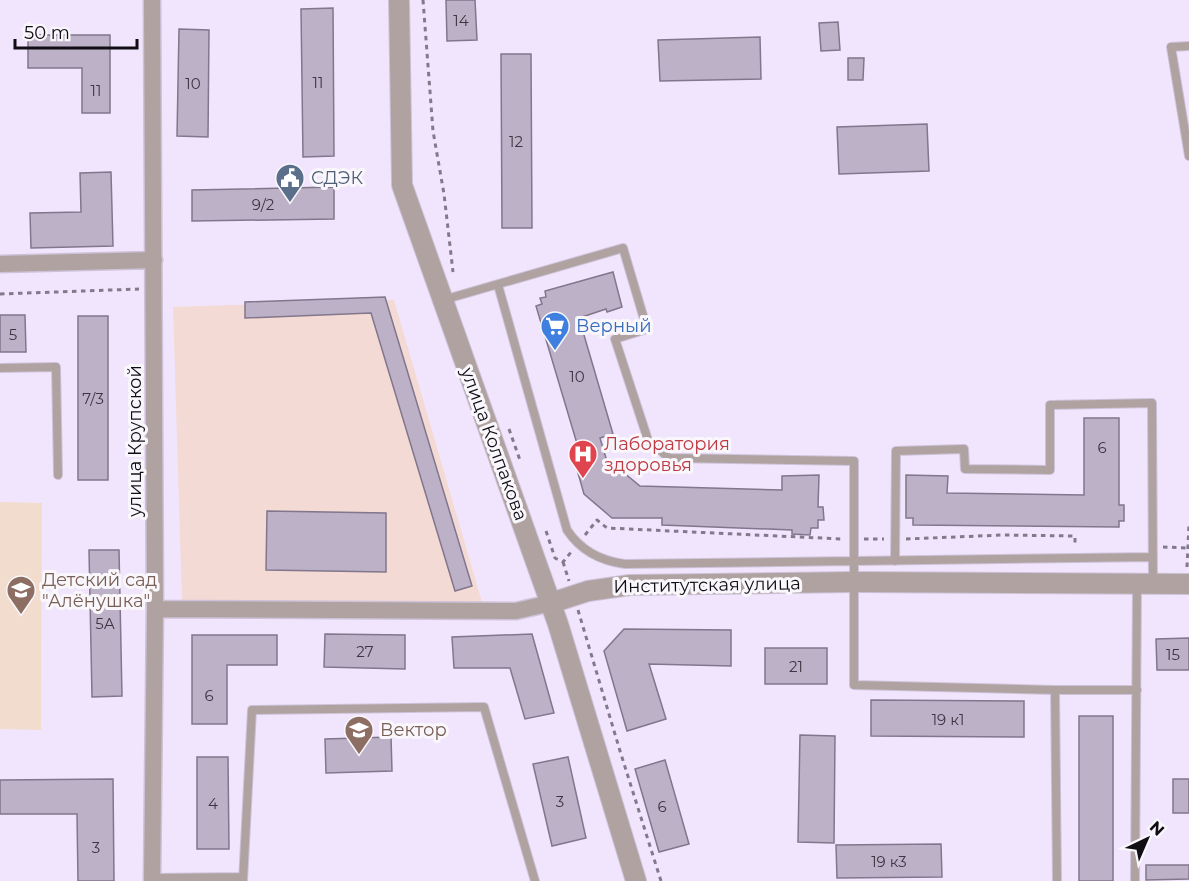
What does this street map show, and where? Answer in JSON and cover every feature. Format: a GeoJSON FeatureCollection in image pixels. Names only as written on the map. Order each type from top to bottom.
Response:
{"type":"FeatureCollection","features":[{"type":"Feature","properties":{"kind":"street","name":"улица Крупской"},"geometry":{"type":"LineString","coordinates":[[152,0],[155,609],[152,880]]}},
{"type":"Feature","properties":{"kind":"street","name":"улица Колпакова"},"geometry":{"type":"LineString","coordinates":[[399,0],[402,185],[449,298],[551,603],[636,881]]}},
{"type":"Feature","properties":{"kind":"street"},"geometry":{"type":"LineString","coordinates":[[0,264],[154,260]]}},
{"type":"Feature","properties":{"kind":"street","name":"Институтская улица"},"geometry":{"type":"LineString","coordinates":[[155,609],[516,611],[607,587],[630,585],[854,582],[1188,584]]}},
{"type":"Feature","properties":{"kind":"lane"},"geometry":{"type":"LineString","coordinates":[[1189,46],[1171,47],[1189,156]]}},
{"type":"Feature","properties":{"kind":"lane"},"geometry":{"type":"LineString","coordinates":[[449,298],[623,248],[647,328],[615,339],[648,440],[669,458],[854,461],[854,685],[1137,690]]}},
{"type":"Feature","properties":{"kind":"lane"},"geometry":{"type":"LineString","coordinates":[[498,285],[564,521],[572,537],[584,549],[601,559],[625,564],[1153,557]]}},
{"type":"Feature","properties":{"kind":"lane"},"geometry":{"type":"LineString","coordinates":[[0,368],[56,367],[58,476]]}},
{"type":"Feature","properties":{"kind":"lane"},"geometry":{"type":"LineString","coordinates":[[895,561],[896,451],[964,449],[965,469],[1050,470],[1050,405],[1152,403],[1153,557],[1145,584],[1137,690],[1135,881]]}},
{"type":"Feature","properties":{"kind":"lane"},"geometry":{"type":"LineString","coordinates":[[1055,690],[1057,881]]}},
{"type":"Feature","properties":{"kind":"lane"},"geometry":{"type":"LineString","coordinates":[[152,880],[243,879],[252,710],[484,707],[535,881]]}},
{"type":"Feature","properties":{"kind":"path"},"geometry":{"type":"LineString","coordinates":[[423,0],[433,131],[444,195],[449,298]]}},
{"type":"Feature","properties":{"kind":"path"},"geometry":{"type":"LineString","coordinates":[[0,294],[139,289]]}},
{"type":"Feature","properties":{"kind":"path"},"geometry":{"type":"LineString","coordinates":[[506,422],[521,463]]}},
{"type":"Feature","properties":{"kind":"path"},"geometry":{"type":"LineString","coordinates":[[563,562],[597,520],[607,528],[853,539],[1075,536],[1075,551]]}},
{"type":"Feature","properties":{"kind":"path"},"geometry":{"type":"LineString","coordinates":[[1188,584],[1189,524]]}},
{"type":"Feature","properties":{"kind":"path"},"geometry":{"type":"LineString","coordinates":[[544,526],[555,558],[563,562],[574,595],[661,881]]}},
{"type":"Feature","properties":{"kind":"path"},"geometry":{"type":"LineString","coordinates":[[1153,547],[1188,548]]}},
{"type":"Feature","properties":{"kind":"shaded area"},"geometry":{"type":"Polygon","coordinates":[[[394,300],[482,602],[182,603],[173,307],[394,300]]]}},
{"type":"Feature","properties":{"kind":"shaded area","name":"Детский сад \"Алёнушка\""},"geometry":{"type":"Polygon","coordinates":[[[0,502],[42,503],[41,730],[0,729],[0,502]]]}},
{"type":"Feature","properties":{"kind":"building"},"geometry":{"type":"Polygon","coordinates":[[[446,0],[475,0],[477,40],[447,41],[446,0]]]}},
{"type":"Feature","properties":{"kind":"building"},"geometry":{"type":"Polygon","coordinates":[[[333,8],[334,156],[303,157],[301,9],[333,8]]]}},
{"type":"Feature","properties":{"kind":"building"},"geometry":{"type":"Polygon","coordinates":[[[838,22],[840,50],[821,51],[819,23],[838,22]]]}},
{"type":"Feature","properties":{"kind":"building"},"geometry":{"type":"Polygon","coordinates":[[[179,29],[209,30],[208,137],[177,136],[179,29]]]}},
{"type":"Feature","properties":{"kind":"building"},"geometry":{"type":"Polygon","coordinates":[[[28,35],[110,35],[110,113],[82,113],[82,68],[28,68],[28,35]]]}},
{"type":"Feature","properties":{"kind":"building"},"geometry":{"type":"Polygon","coordinates":[[[760,37],[761,79],[660,81],[658,40],[760,37]]]}},
{"type":"Feature","properties":{"kind":"building"},"geometry":{"type":"Polygon","coordinates":[[[501,54],[531,54],[532,228],[502,228],[501,54]]]}},
{"type":"Feature","properties":{"kind":"building"},"geometry":{"type":"Polygon","coordinates":[[[848,58],[864,58],[863,80],[848,80],[848,58]]]}},
{"type":"Feature","properties":{"kind":"building"},"geometry":{"type":"Polygon","coordinates":[[[927,124],[929,171],[839,174],[837,127],[927,124]]]}},
{"type":"Feature","properties":{"kind":"building"},"geometry":{"type":"Polygon","coordinates":[[[111,172],[113,246],[31,248],[30,213],[81,212],[80,173],[111,172]]]}},
{"type":"Feature","properties":{"kind":"building"},"geometry":{"type":"Polygon","coordinates":[[[334,187],[334,219],[192,221],[192,190],[334,187]]]}},
{"type":"Feature","properties":{"kind":"building"},"geometry":{"type":"Polygon","coordinates":[[[613,272],[622,307],[607,312],[606,309],[579,318],[613,434],[600,438],[606,458],[640,486],[782,490],[782,476],[819,475],[818,507],[823,507],[824,520],[818,520],[818,528],[811,528],[810,535],[792,534],[792,530],[662,525],[662,518],[612,518],[584,494],[574,459],[581,457],[536,306],[542,304],[540,298],[546,297],[545,291],[613,272]]]}},
{"type":"Feature","properties":{"kind":"building"},"geometry":{"type":"Polygon","coordinates":[[[385,297],[472,586],[455,591],[371,313],[245,318],[245,302],[385,297]]]}},
{"type":"Feature","properties":{"kind":"building"},"geometry":{"type":"Polygon","coordinates":[[[0,315],[25,315],[26,352],[0,352],[0,315]]]}},
{"type":"Feature","properties":{"kind":"building"},"geometry":{"type":"Polygon","coordinates":[[[78,316],[108,316],[108,480],[78,480],[78,316]]]}},
{"type":"Feature","properties":{"kind":"building"},"geometry":{"type":"Polygon","coordinates":[[[1084,418],[1119,418],[1119,505],[1124,505],[1124,521],[1119,521],[1119,527],[913,525],[913,518],[906,518],[906,475],[948,476],[947,493],[1084,495],[1084,418]]]}},
{"type":"Feature","properties":{"kind":"building"},"geometry":{"type":"Polygon","coordinates":[[[267,511],[386,513],[386,572],[266,570],[267,511]]]}},
{"type":"Feature","properties":{"kind":"building"},"geometry":{"type":"Polygon","coordinates":[[[89,550],[119,550],[122,696],[92,697],[89,550]]]}},
{"type":"Feature","properties":{"kind":"building"},"geometry":{"type":"Polygon","coordinates":[[[624,629],[731,630],[731,666],[649,664],[666,719],[627,731],[604,651],[624,629]]]}},
{"type":"Feature","properties":{"kind":"building"},"geometry":{"type":"Polygon","coordinates":[[[325,634],[405,635],[405,669],[324,667],[325,634]]]}},
{"type":"Feature","properties":{"kind":"building"},"geometry":{"type":"Polygon","coordinates":[[[532,634],[554,713],[525,719],[510,668],[454,668],[452,637],[532,634]]]}},
{"type":"Feature","properties":{"kind":"building"},"geometry":{"type":"Polygon","coordinates":[[[192,635],[277,635],[277,665],[227,665],[227,724],[192,724],[192,635]]]}},
{"type":"Feature","properties":{"kind":"building"},"geometry":{"type":"Polygon","coordinates":[[[1189,638],[1189,670],[1157,670],[1156,639],[1189,638]]]}},
{"type":"Feature","properties":{"kind":"building"},"geometry":{"type":"Polygon","coordinates":[[[765,648],[827,648],[827,684],[765,684],[765,648]]]}},
{"type":"Feature","properties":{"kind":"building"},"geometry":{"type":"Polygon","coordinates":[[[871,700],[1024,701],[1024,737],[871,736],[871,700]]]}},
{"type":"Feature","properties":{"kind":"building"},"geometry":{"type":"Polygon","coordinates":[[[1079,716],[1113,716],[1113,881],[1079,881],[1079,716]]]}},
{"type":"Feature","properties":{"kind":"building"},"geometry":{"type":"Polygon","coordinates":[[[800,735],[835,736],[834,843],[798,842],[800,735]]]}},
{"type":"Feature","properties":{"kind":"building","name":"Вектор"},"geometry":{"type":"Polygon","coordinates":[[[391,737],[392,771],[326,773],[325,739],[391,737]]]}},
{"type":"Feature","properties":{"kind":"building"},"geometry":{"type":"Polygon","coordinates":[[[197,757],[228,757],[229,849],[197,849],[197,757]]]}},
{"type":"Feature","properties":{"kind":"building"},"geometry":{"type":"Polygon","coordinates":[[[568,757],[586,838],[552,846],[533,764],[568,757]]]}},
{"type":"Feature","properties":{"kind":"building"},"geometry":{"type":"Polygon","coordinates":[[[665,760],[689,844],[659,852],[635,769],[665,760]]]}},
{"type":"Feature","properties":{"kind":"building"},"geometry":{"type":"Polygon","coordinates":[[[113,779],[114,881],[78,881],[77,814],[0,814],[0,780],[113,779]]]}},
{"type":"Feature","properties":{"kind":"building"},"geometry":{"type":"Polygon","coordinates":[[[1173,779],[1189,779],[1189,813],[1173,813],[1173,779]]]}},
{"type":"Feature","properties":{"kind":"building"},"geometry":{"type":"Polygon","coordinates":[[[941,844],[942,877],[837,878],[836,845],[941,844]]]}},
{"type":"Feature","properties":{"kind":"building"},"geometry":{"type":"Polygon","coordinates":[[[1146,865],[1189,865],[1189,879],[1146,880],[1146,865]]]}},
{"type":"Feature","properties":{"kind":"place","name":"СДЭК"},"geometry":{"type":"Point","coordinates":[290,204]}},
{"type":"Feature","properties":{"kind":"place","name":"Верный"},"geometry":{"type":"Point","coordinates":[555,352]}},
{"type":"Feature","properties":{"kind":"place","name":"Лаборатория здоровья"},"geometry":{"type":"Point","coordinates":[583,480]}},
{"type":"Feature","properties":{"kind":"place","name":"Детский сад \"Алёнушка\""},"geometry":{"type":"Point","coordinates":[21,616]}},
{"type":"Feature","properties":{"kind":"place","name":"Вектор"},"geometry":{"type":"Point","coordinates":[359,756]}}]}
